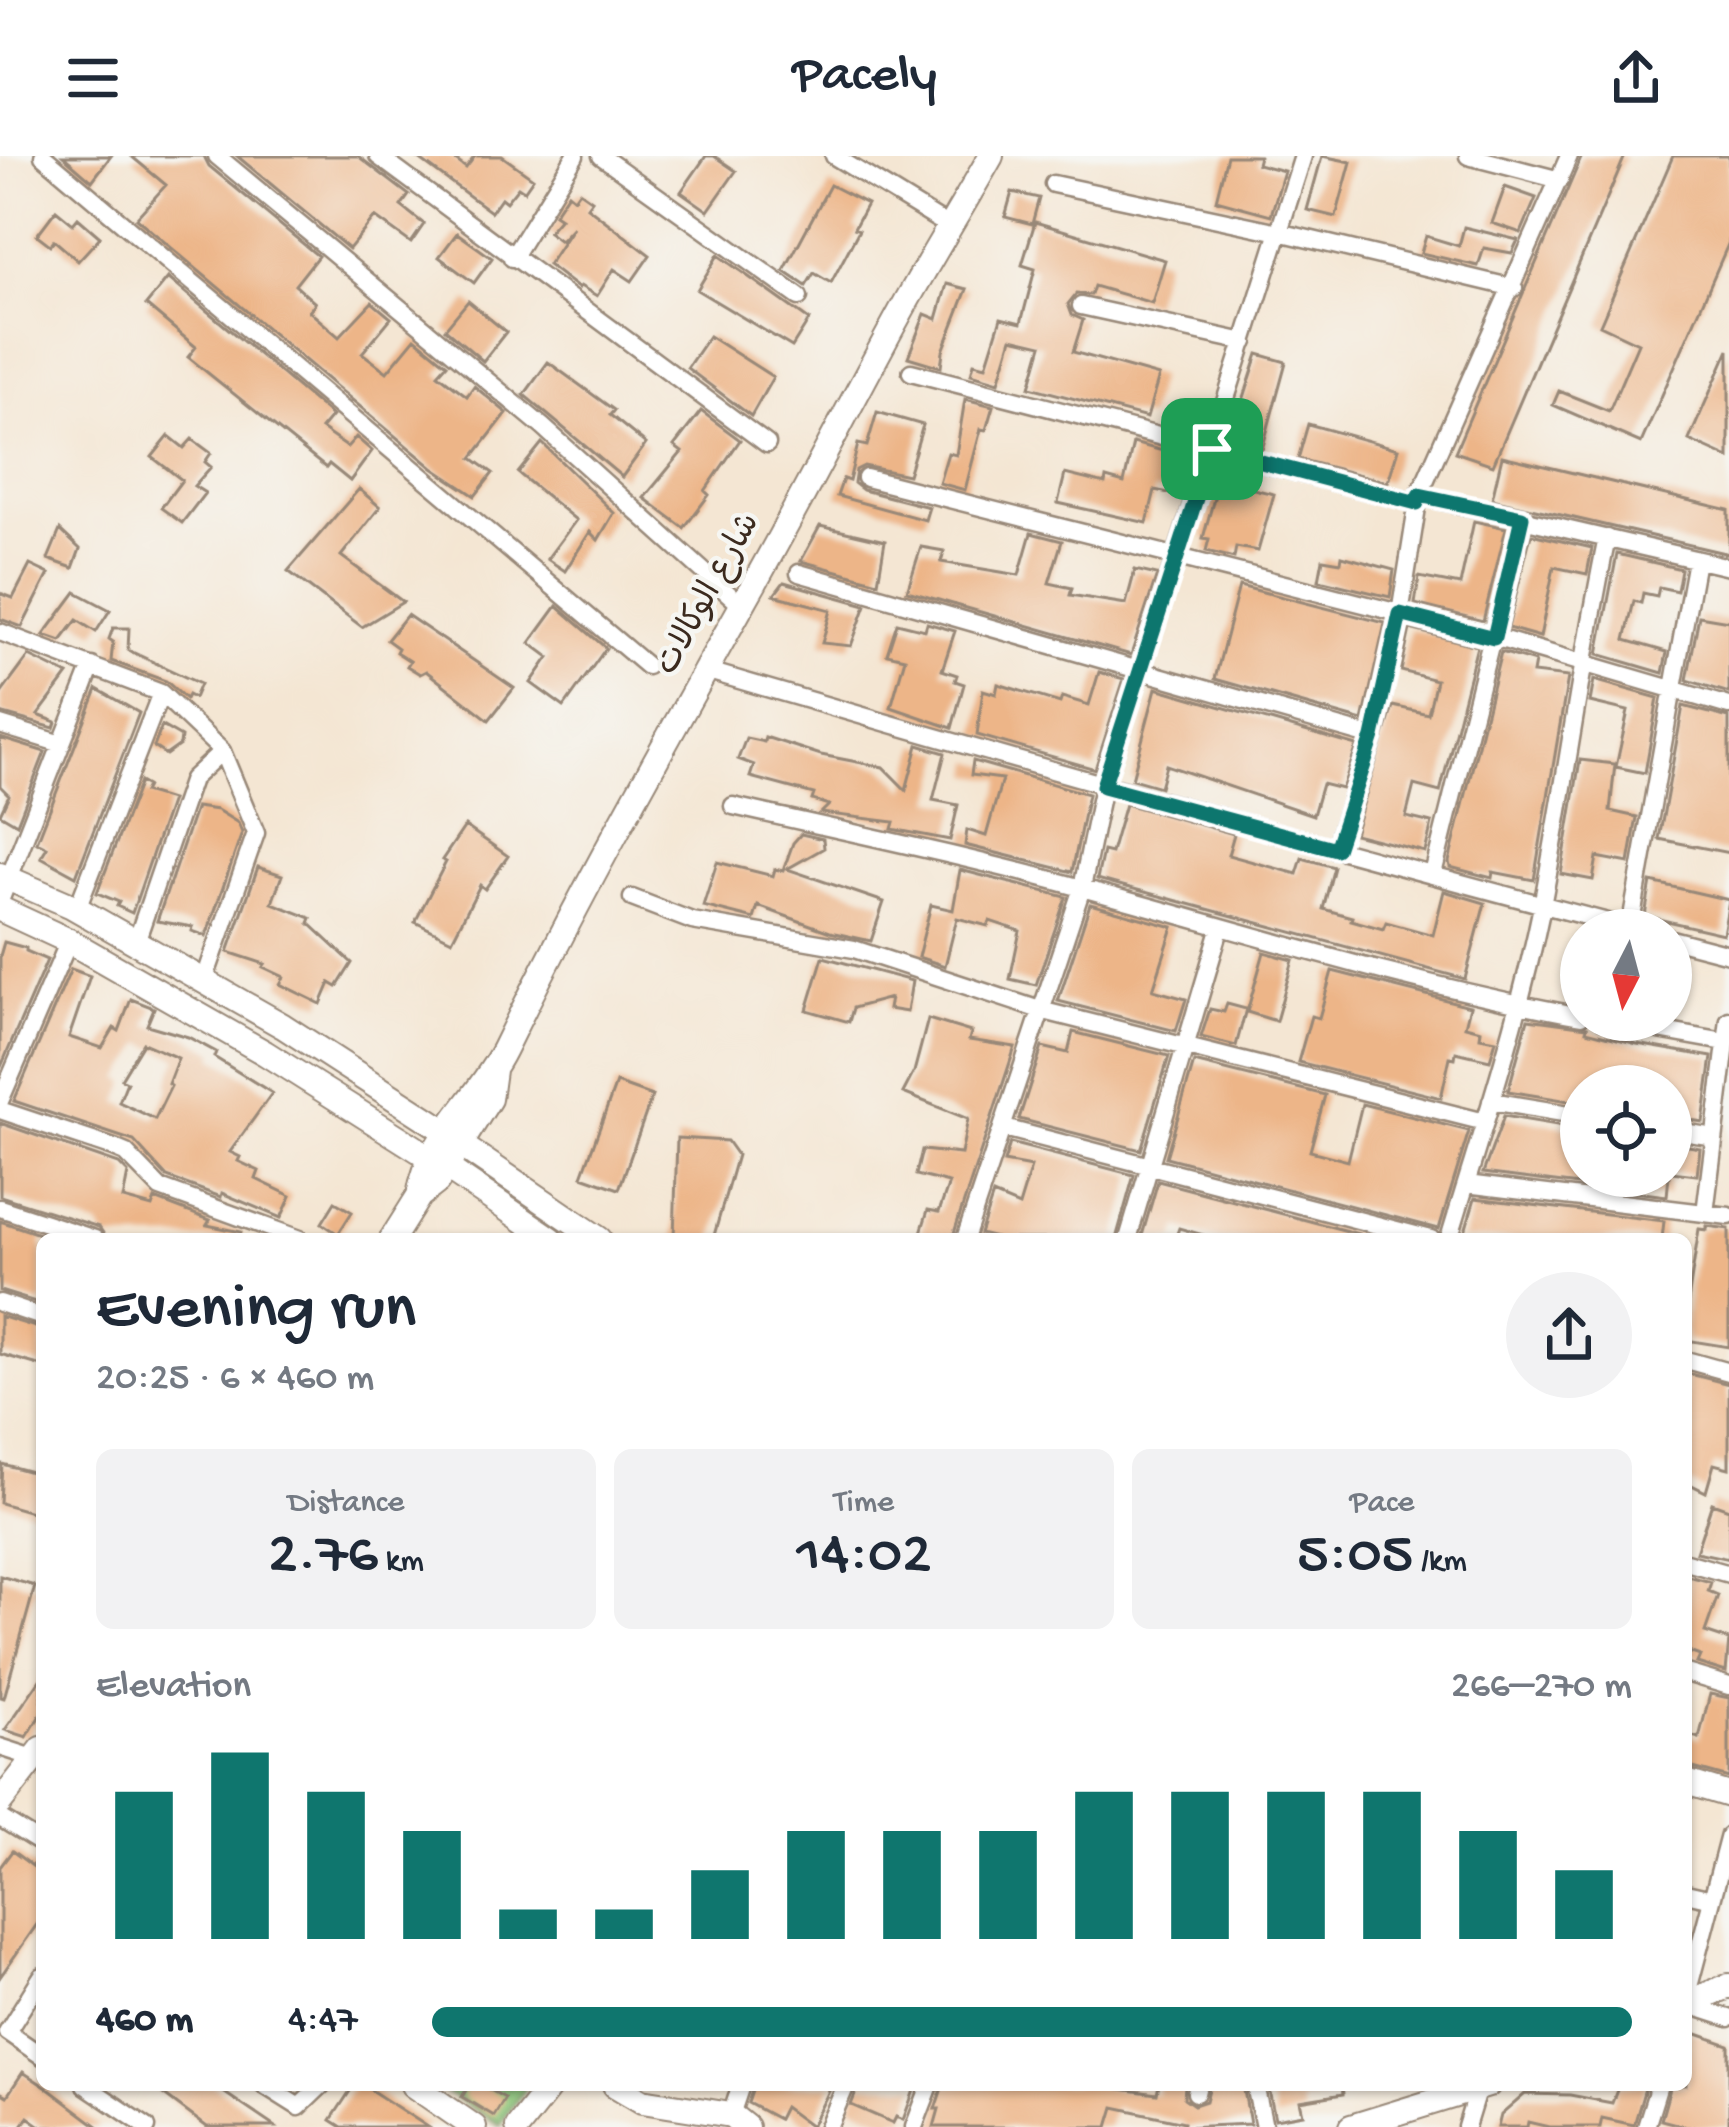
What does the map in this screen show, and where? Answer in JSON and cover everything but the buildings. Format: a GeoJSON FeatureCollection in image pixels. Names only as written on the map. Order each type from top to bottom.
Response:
{"type":"FeatureCollection","features":[{"type":"Feature","properties":{"kind":"street"},"geometry":{"type":"LineString","coordinates":[[43,156],[647,667]]}},
{"type":"Feature","properties":{"kind":"street"},"geometry":{"type":"LineString","coordinates":[[217,156],[543,427],[742,606]]}},
{"type":"Feature","properties":{"kind":"street"},"geometry":{"type":"LineString","coordinates":[[379,156],[767,444]]}},
{"type":"Feature","properties":{"kind":"street"},"geometry":{"type":"LineString","coordinates":[[512,258],[575,156]]}},
{"type":"Feature","properties":{"kind":"street"},"geometry":{"type":"LineString","coordinates":[[601,156],[799,297]]}},
{"type":"Feature","properties":{"kind":"street"},"geometry":{"type":"LineString","coordinates":[[834,156],[950,227]]}},
{"type":"Feature","properties":{"kind":"street","name":"شارع الوكالات"},"geometry":{"type":"LineString","coordinates":[[396,1233],[419,1196],[422,1176],[439,1163],[454,1138],[472,1092],[494,1070],[541,973],[705,670],[991,156]]}},
{"type":"Feature","properties":{"kind":"street"},"geometry":{"type":"LineString","coordinates":[[966,1233],[1082,888],[1103,786],[1304,156]]}},
{"type":"Feature","properties":{"kind":"street"},"geometry":{"type":"LineString","coordinates":[[1468,156],[1560,180]]}},
{"type":"Feature","properties":{"kind":"street"},"geometry":{"type":"LineString","coordinates":[[1336,849],[1373,737],[1400,614],[1418,499],[1569,156]]}},
{"type":"Feature","properties":{"kind":"street"},"geometry":{"type":"LineString","coordinates":[[1053,184],[1514,288]]}},
{"type":"Feature","properties":{"kind":"street"},"geometry":{"type":"LineString","coordinates":[[1081,306],[1245,342]]}},
{"type":"Feature","properties":{"kind":"street"},"geometry":{"type":"LineString","coordinates":[[911,372],[1418,499],[1522,517],[1729,567]]}},
{"type":"Feature","properties":{"kind":"street"},"geometry":{"type":"LineString","coordinates":[[866,478],[1494,638],[1729,706]]}},
{"type":"Feature","properties":{"kind":"street"},"geometry":{"type":"LineString","coordinates":[[1433,874],[1522,517]]}},
{"type":"Feature","properties":{"kind":"street"},"geometry":{"type":"LineString","coordinates":[[1451,1233],[1518,1005],[1541,908],[1606,538]]}},
{"type":"Feature","properties":{"kind":"street"},"geometry":{"type":"LineString","coordinates":[[1637,909],[1696,560]]}},
{"type":"Feature","properties":{"kind":"street"},"geometry":{"type":"LineString","coordinates":[[799,573],[1373,737]]}},
{"type":"Feature","properties":{"kind":"street"},"geometry":{"type":"LineString","coordinates":[[0,632],[160,693],[222,751],[256,833],[204,981]]}},
{"type":"Feature","properties":{"kind":"street"},"geometry":{"type":"LineString","coordinates":[[2,891],[92,666]]}},
{"type":"Feature","properties":{"kind":"street"},"geometry":{"type":"LineString","coordinates":[[705,670],[1560,912]]}},
{"type":"Feature","properties":{"kind":"street"},"geometry":{"type":"LineString","coordinates":[[77,908],[160,693]]}},
{"type":"Feature","properties":{"kind":"street"},"geometry":{"type":"LineString","coordinates":[[0,725],[62,744]]}},
{"type":"Feature","properties":{"kind":"street"},"geometry":{"type":"LineString","coordinates":[[136,942],[192,779],[222,751]]}},
{"type":"Feature","properties":{"kind":"street"},"geometry":{"type":"LineString","coordinates":[[733,806],[956,855],[1220,928],[1560,1012]]}},
{"type":"Feature","properties":{"kind":"street"},"geometry":{"type":"LineString","coordinates":[[0,838],[20,850]]}},
{"type":"Feature","properties":{"kind":"street"},"geometry":{"type":"LineString","coordinates":[[2,891],[77,908],[318,1046],[590,1233]]}},
{"type":"Feature","properties":{"kind":"street"},"geometry":{"type":"LineString","coordinates":[[2,891],[69,941],[295,1070],[542,1233]]}},
{"type":"Feature","properties":{"kind":"street"},"geometry":{"type":"LineString","coordinates":[[632,898],[692,920],[854,949],[1040,1010],[1485,1122]]}},
{"type":"Feature","properties":{"kind":"street"},"geometry":{"type":"LineString","coordinates":[[1130,1233],[1220,928]]}},
{"type":"Feature","properties":{"kind":"street"},"geometry":{"type":"LineString","coordinates":[[0,1101],[69,941]]}},
{"type":"Feature","properties":{"kind":"street"},"geometry":{"type":"LineString","coordinates":[[1692,944],[1729,952]]}},
{"type":"Feature","properties":{"kind":"street"},"geometry":{"type":"LineString","coordinates":[[1705,1213],[1714,1137],[1723,1112],[1729,1020]]}},
{"type":"Feature","properties":{"kind":"street"},"geometry":{"type":"LineString","coordinates":[[1692,1036],[1725,1042]]}},
{"type":"Feature","properties":{"kind":"street"},"geometry":{"type":"LineString","coordinates":[[1491,1101],[1560,1112]]}},
{"type":"Feature","properties":{"kind":"street"},"geometry":{"type":"LineString","coordinates":[[0,1110],[126,1153],[160,1188],[284,1233]]}},
{"type":"Feature","properties":{"kind":"street"},"geometry":{"type":"LineString","coordinates":[[1004,1128],[1408,1233]]}},
{"type":"Feature","properties":{"kind":"street"},"geometry":{"type":"LineString","coordinates":[[1692,1133],[1714,1137]]}},
{"type":"Feature","properties":{"kind":"street"},"geometry":{"type":"LineString","coordinates":[[1466,1184],[1729,1216]]}},
{"type":"Feature","properties":{"kind":"street"},"geometry":{"type":"LineString","coordinates":[[0,1208],[77,1233]]}},
{"type":"Feature","properties":{"kind":"street"},"geometry":{"type":"LineString","coordinates":[[0,1303],[36,1315]]}},
{"type":"Feature","properties":{"kind":"street"},"geometry":{"type":"LineString","coordinates":[[1692,1362],[1729,1372]]}},
{"type":"Feature","properties":{"kind":"street"},"geometry":{"type":"LineString","coordinates":[[1692,1564],[1729,1574]]}},
{"type":"Feature","properties":{"kind":"street"},"geometry":{"type":"LineString","coordinates":[[1692,1675],[1729,1686]]}},
{"type":"Feature","properties":{"kind":"street"},"geometry":{"type":"LineString","coordinates":[[0,1747],[36,1754]]}},
{"type":"Feature","properties":{"kind":"street"},"geometry":{"type":"LineString","coordinates":[[0,1803],[36,1757]]}},
{"type":"Feature","properties":{"kind":"street"},"geometry":{"type":"LineString","coordinates":[[1692,1784],[1729,1795]]}},
{"type":"Feature","properties":{"kind":"street"},"geometry":{"type":"LineString","coordinates":[[0,1817],[36,1840]]}},
{"type":"Feature","properties":{"kind":"street"},"geometry":{"type":"LineString","coordinates":[[1692,1977],[1729,1835]]}},
{"type":"Feature","properties":{"kind":"street"},"geometry":{"type":"LineString","coordinates":[[1692,1894],[1712,1899]]}},
{"type":"Feature","properties":{"kind":"street"},"geometry":{"type":"LineString","coordinates":[[36,1985],[3,2037],[36,2053]]}},
{"type":"Feature","properties":{"kind":"street"},"geometry":{"type":"LineString","coordinates":[[1692,1999],[1729,1986]]}},
{"type":"Feature","properties":{"kind":"street"},"geometry":{"type":"LineString","coordinates":[[1692,2003],[1729,2018]]}},
{"type":"Feature","properties":{"kind":"street"},"geometry":{"type":"LineString","coordinates":[[94,2091],[147,2127]]}},
{"type":"Feature","properties":{"kind":"street"},"geometry":{"type":"LineString","coordinates":[[273,2091],[298,2107],[315,2091]]}},
{"type":"Feature","properties":{"kind":"street"},"geometry":{"type":"LineString","coordinates":[[422,2091],[474,2127]]}},
{"type":"Feature","properties":{"kind":"street"},"geometry":{"type":"LineString","coordinates":[[518,2127],[546,2091]]}},
{"type":"Feature","properties":{"kind":"street"},"geometry":{"type":"LineString","coordinates":[[625,2091],[642,2101],[738,2121],[740,2091]]}},
{"type":"Feature","properties":{"kind":"street"},"geometry":{"type":"LineString","coordinates":[[828,2127],[843,2091]]}},
{"type":"Feature","properties":{"kind":"street"},"geometry":{"type":"LineString","coordinates":[[914,2127],[928,2091]]}},
{"type":"Feature","properties":{"kind":"street"},"geometry":{"type":"LineString","coordinates":[[1256,2091],[1264,2127]]}},
{"type":"Feature","properties":{"kind":"street"},"geometry":{"type":"LineString","coordinates":[[1351,2127],[1463,2091]]}},
{"type":"Feature","properties":{"kind":"street"},"geometry":{"type":"LineString","coordinates":[[1466,2127],[1472,2091]]}},
{"type":"Feature","properties":{"kind":"street"},"geometry":{"type":"LineString","coordinates":[[1646,2127],[1657,2091]]}},
{"type":"Feature","properties":{"kind":"green space"},"geometry":{"type":"Polygon","coordinates":[[[444,2091],[523,2091],[500,2125],[444,2091]]]}},
{"type":"Feature","properties":{"kind":"route"},"geometry":{"type":"LineString","coordinates":[[1212,449],[1417,503],[1419,495],[1522,517],[1494,638],[1400,614],[1373,737],[1336,849],[1103,786],[1212,449]]}}]}
